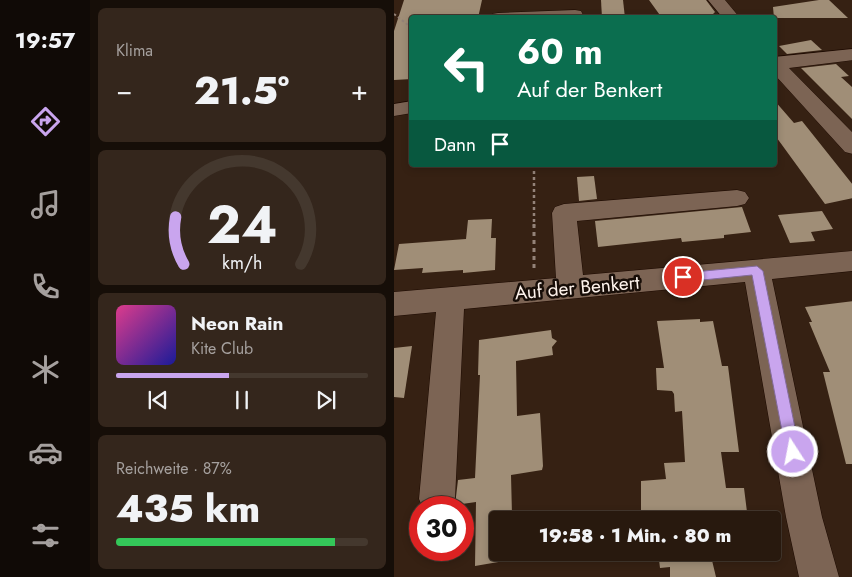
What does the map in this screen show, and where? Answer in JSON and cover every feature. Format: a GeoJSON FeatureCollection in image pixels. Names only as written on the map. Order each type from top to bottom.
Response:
{"type":"FeatureCollection","features":[{"type":"Feature","properties":{"kind":"street"},"geometry":{"type":"LineString","coordinates":[[567,0],[575,15]]}},
{"type":"Feature","properties":{"kind":"street"},"geometry":{"type":"LineString","coordinates":[[716,0],[729,15]]}},
{"type":"Feature","properties":{"kind":"street"},"geometry":{"type":"LineString","coordinates":[[777,64],[852,54]]}},
{"type":"Feature","properties":{"kind":"street"},"geometry":{"type":"LineString","coordinates":[[777,67],[852,148]]}},
{"type":"Feature","properties":{"kind":"street"},"geometry":{"type":"LineString","coordinates":[[394,110],[409,108]]}},
{"type":"Feature","properties":{"kind":"street"},"geometry":{"type":"LineString","coordinates":[[571,288],[564,213],[737,198]]}},
{"type":"Feature","properties":{"kind":"street","name":"Auf der Benkert"},"geometry":{"type":"LineString","coordinates":[[394,304],[852,261]]}},
{"type":"Feature","properties":{"kind":"street"},"geometry":{"type":"LineString","coordinates":[[757,271],[806,526],[819,577]]}},
{"type":"Feature","properties":{"kind":"street"},"geometry":{"type":"LineString","coordinates":[[437,496],[451,299]]}},
{"type":"Feature","properties":{"kind":"path"},"geometry":{"type":"LineString","coordinates":[[394,14],[409,26]]}},
{"type":"Feature","properties":{"kind":"path"},"geometry":{"type":"LineString","coordinates":[[533,291],[534,167]]}},
{"type":"Feature","properties":{"kind":"building"},"geometry":{"type":"Polygon","coordinates":[[[404,0],[482,0],[479,15],[409,15],[409,79],[394,80],[394,31],[404,0]]]}},
{"type":"Feature","properties":{"kind":"building"},"geometry":{"type":"Polygon","coordinates":[[[601,0],[623,0],[625,15],[602,15],[601,0]]]}},
{"type":"Feature","properties":{"kind":"building"},"geometry":{"type":"Polygon","coordinates":[[[649,0],[706,0],[715,12],[712,15],[660,15],[649,0]]]}},
{"type":"Feature","properties":{"kind":"building"},"geometry":{"type":"Polygon","coordinates":[[[829,0],[848,18],[777,18],[777,15],[774,15],[773,7],[829,0]]]}},
{"type":"Feature","properties":{"kind":"building"},"geometry":{"type":"Polygon","coordinates":[[[811,40],[822,50],[787,54],[779,46],[811,40]]]}},
{"type":"Feature","properties":{"kind":"building"},"geometry":{"type":"Polygon","coordinates":[[[836,64],[849,76],[841,77],[853,88],[853,120],[801,68],[836,64]]]}},
{"type":"Feature","properties":{"kind":"building"},"geometry":{"type":"Polygon","coordinates":[[[777,103],[794,123],[802,121],[853,185],[853,198],[825,204],[777,138],[777,103]]]}},
{"type":"Feature","properties":{"kind":"building"},"geometry":{"type":"Polygon","coordinates":[[[594,176],[597,199],[579,201],[577,177],[594,176]]]}},
{"type":"Feature","properties":{"kind":"building"},"geometry":{"type":"Polygon","coordinates":[[[742,207],[751,232],[724,235],[724,238],[682,242],[681,238],[598,247],[595,221],[742,207]]]}},
{"type":"Feature","properties":{"kind":"building"},"geometry":{"type":"Polygon","coordinates":[[[822,211],[833,229],[811,232],[815,241],[790,243],[778,215],[822,211]]]}},
{"type":"Feature","properties":{"kind":"building"},"geometry":{"type":"Polygon","coordinates":[[[492,219],[491,238],[496,238],[495,270],[463,273],[463,270],[422,273],[423,268],[394,270],[399,244],[466,239],[468,220],[492,219]]]}},
{"type":"Feature","properties":{"kind":"building"},"geometry":{"type":"Polygon","coordinates":[[[853,301],[853,464],[846,464],[823,372],[830,372],[809,322],[812,322],[805,307],[853,301]]]}},
{"type":"Feature","properties":{"kind":"building"},"geometry":{"type":"Polygon","coordinates":[[[700,319],[700,322],[713,321],[722,366],[728,366],[739,452],[721,452],[726,488],[744,488],[747,511],[641,511],[641,481],[666,479],[664,463],[685,462],[682,411],[675,412],[674,394],[672,391],[657,390],[656,368],[664,368],[657,321],[700,319]]]}},
{"type":"Feature","properties":{"kind":"building"},"geometry":{"type":"Polygon","coordinates":[[[551,330],[552,338],[557,341],[552,347],[553,355],[516,361],[517,416],[540,413],[543,466],[542,470],[511,475],[512,511],[489,511],[489,561],[504,561],[475,566],[476,502],[474,502],[474,496],[456,496],[458,480],[475,478],[480,375],[478,375],[479,340],[551,330]]]}},
{"type":"Feature","properties":{"kind":"building"},"geometry":{"type":"Polygon","coordinates":[[[412,346],[404,398],[394,397],[394,348],[412,346]]]}},
{"type":"Feature","properties":{"kind":"building"},"geometry":{"type":"Polygon","coordinates":[[[659,561],[712,561],[716,577],[670,577],[670,567],[660,568],[659,561]]]}},
{"type":"Feature","properties":{"kind":"route"},"geometry":{"type":"LineString","coordinates":[[683,277],[757,271],[793,452]]}}]}
